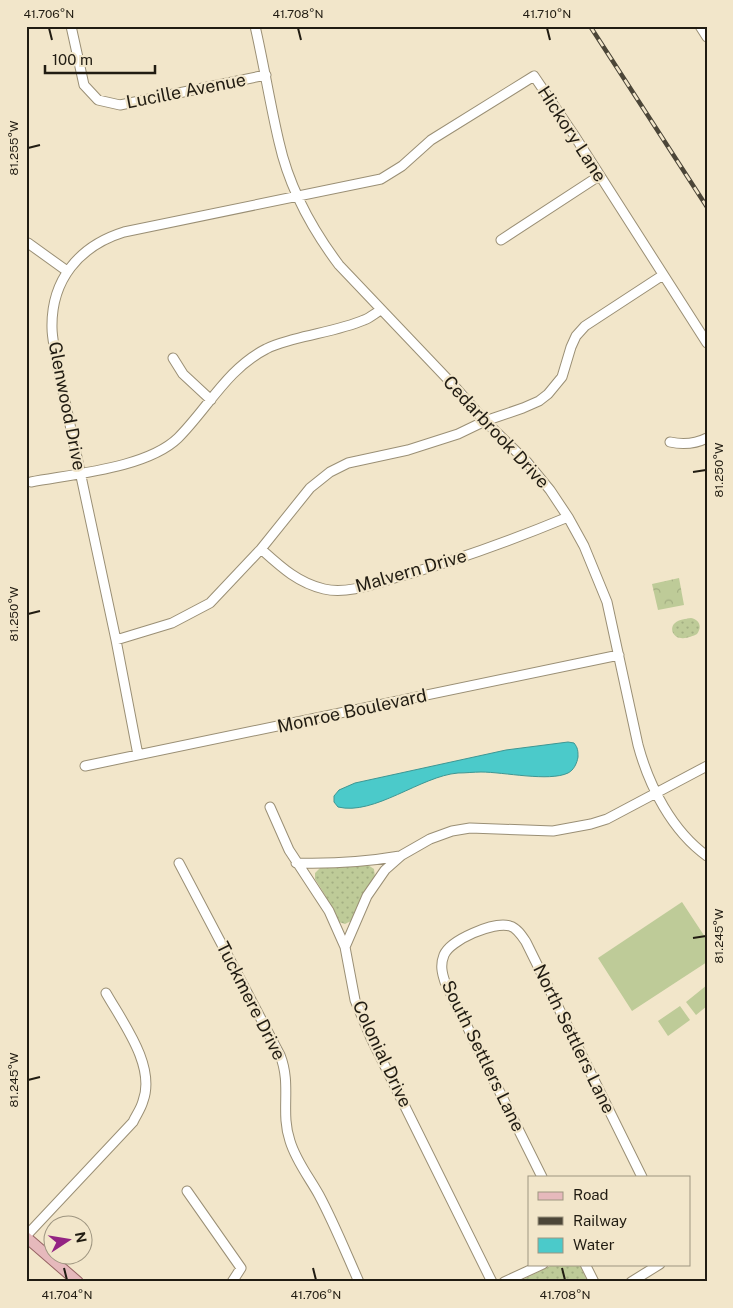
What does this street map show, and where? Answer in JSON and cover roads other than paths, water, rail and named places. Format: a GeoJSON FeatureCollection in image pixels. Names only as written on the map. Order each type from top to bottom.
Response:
{"type":"FeatureCollection","features":[{"type":"Feature","properties":{"kind":"main road"},"geometry":{"type":"LineString","coordinates":[[26,1236],[78,1282]]}},
{"type":"Feature","properties":{"kind":"street","name":"Lucille Avenue"},"geometry":{"type":"LineString","coordinates":[[71,26],[84,85],[98,100],[120,105],[266,75]]}},
{"type":"Feature","properties":{"kind":"street","name":"Cedarbrook Drive"},"geometry":{"type":"LineString","coordinates":[[255,26],[279,143],[309,221],[339,265],[485,421],[527,462],[550,490],[568,517],[584,546],[607,600],[641,756],[657,794],[674,823],[707,856]]}},
{"type":"Feature","properties":{"kind":"street"},"geometry":{"type":"LineString","coordinates":[[700,26],[707,37]]}},
{"type":"Feature","properties":{"kind":"street","name":"Hickory Lane"},"geometry":{"type":"LineString","coordinates":[[298,196],[368,182],[392,174],[431,140],[534,76],[707,342]]}},
{"type":"Feature","properties":{"kind":"street"},"geometry":{"type":"LineString","coordinates":[[501,240],[598,176]]}},
{"type":"Feature","properties":{"kind":"street","name":"Glenwood Drive"},"geometry":{"type":"LineString","coordinates":[[138,755],[116,640],[56,359],[52,327],[56,298],[67,271],[80,256],[108,237],[298,196]]}},
{"type":"Feature","properties":{"kind":"street"},"geometry":{"type":"LineString","coordinates":[[28,242],[67,271]]}},
{"type":"Feature","properties":{"kind":"street"},"geometry":{"type":"LineString","coordinates":[[116,640],[172,623],[210,602],[261,549],[300,498],[315,483],[330,472],[351,462],[408,450],[458,434],[485,421],[523,408],[548,394],[562,377],[571,347],[576,336],[585,326],[663,275]]}},
{"type":"Feature","properties":{"kind":"street"},"geometry":{"type":"LineString","coordinates":[[30,482],[127,463],[156,453],[179,437],[231,374],[267,348],[365,320],[380,310]]}},
{"type":"Feature","properties":{"kind":"street"},"geometry":{"type":"LineString","coordinates":[[173,358],[182,374],[211,400]]}},
{"type":"Feature","properties":{"kind":"street"},"geometry":{"type":"LineString","coordinates":[[670,442],[680,444],[698,443],[707,438]]}},
{"type":"Feature","properties":{"kind":"street","name":"Malvern Drive"},"geometry":{"type":"LineString","coordinates":[[261,549],[298,580],[327,589],[343,590],[361,587],[462,557],[509,541],[568,517]]}},
{"type":"Feature","properties":{"kind":"street","name":"Monroe Boulevard"},"geometry":{"type":"LineString","coordinates":[[85,766],[619,655]]}},
{"type":"Feature","properties":{"kind":"street"},"geometry":{"type":"LineString","coordinates":[[345,947],[367,896],[385,870],[402,855],[430,839],[452,831],[470,828],[553,831],[581,827],[607,819],[707,766]]}},
{"type":"Feature","properties":{"kind":"street","name":"Colonial Drive"},"geometry":{"type":"LineString","coordinates":[[270,807],[296,863],[329,911],[345,947],[353,993],[362,1019],[492,1282]]}},
{"type":"Feature","properties":{"kind":"street"},"geometry":{"type":"LineString","coordinates":[[296,863],[329,864],[374,860],[402,855]]}},
{"type":"Feature","properties":{"kind":"street","name":"Tuckmere Drive"},"geometry":{"type":"LineString","coordinates":[[179,864],[280,1055],[287,1081],[286,1118],[293,1152],[323,1203],[360,1282]]}},
{"type":"Feature","properties":{"kind":"street","name":"North Settlers Lane"},"geometry":{"type":"LineString","coordinates":[[489,927],[494,925],[510,926],[518,931],[526,942],[642,1176]]}},
{"type":"Feature","properties":{"kind":"street","name":"South Settlers Lane"},"geometry":{"type":"LineString","coordinates":[[489,927],[451,946],[444,954],[441,966],[446,986],[541,1176]]}},
{"type":"Feature","properties":{"kind":"street"},"geometry":{"type":"LineString","coordinates":[[26,1236],[133,1122],[144,1100],[147,1076],[145,1066],[106,993]]}},
{"type":"Feature","properties":{"kind":"street"},"geometry":{"type":"LineString","coordinates":[[187,1191],[240,1268],[232,1282]]}},
{"type":"Feature","properties":{"kind":"street"},"geometry":{"type":"LineString","coordinates":[[504,1282],[538,1266]]}},
{"type":"Feature","properties":{"kind":"street"},"geometry":{"type":"LineString","coordinates":[[586,1266],[594,1282]]}},
{"type":"Feature","properties":{"kind":"street"},"geometry":{"type":"LineString","coordinates":[[631,1282],[657,1266]]}},
{"type":"Feature","properties":{"kind":"water"},"geometry":{"type":"Polygon","coordinates":[[[568,742],[574,743],[576,746],[578,759],[572,770],[560,776],[538,777],[491,772],[458,773],[429,781],[367,806],[338,807],[334,802],[334,796],[339,790],[355,783],[506,750],[568,742]]]}},
{"type":"Feature","properties":{"kind":"railway"},"geometry":{"type":"LineString","coordinates":[[590,26],[707,207]]}}]}
